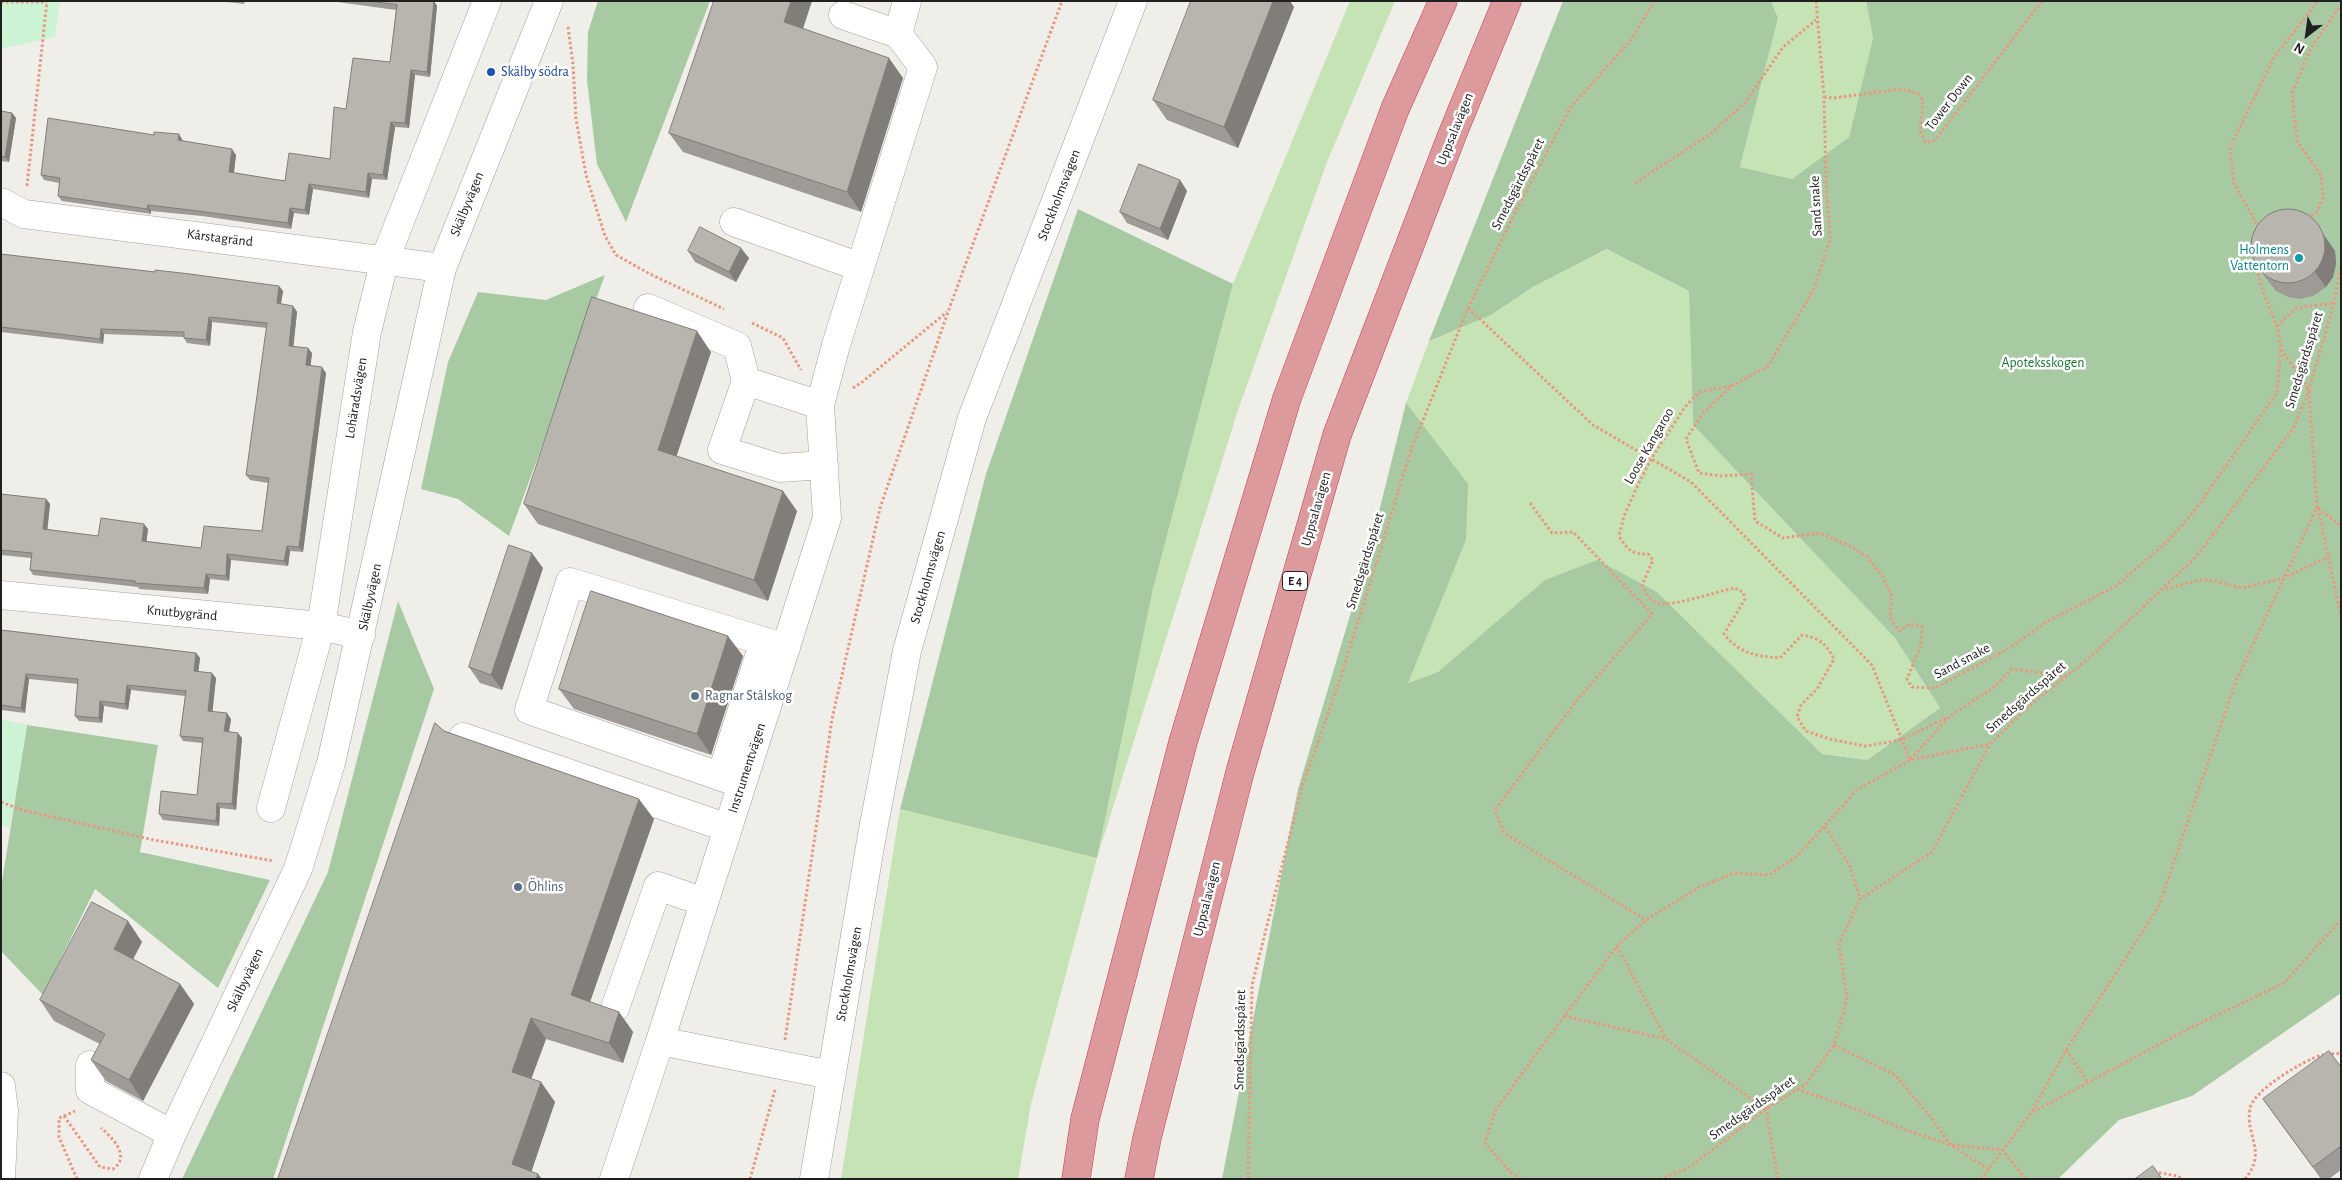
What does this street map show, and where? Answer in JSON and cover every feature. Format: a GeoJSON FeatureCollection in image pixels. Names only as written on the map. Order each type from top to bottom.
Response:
{"type":"FeatureCollection","features":[{"type":"Feature","properties":{"kind":"highway"},"geometry":{"type":"LineString","coordinates":[[1076,1179],[1085,1119],[1183,742],[1287,398],[1395,109],[1443,1]]}},
{"type":"Feature","properties":{"kind":"highway","name":"Uppsalavägen"},"geometry":{"type":"LineString","coordinates":[[1139,1179],[1147,1138],[1240,772],[1337,436],[1452,135],[1507,1]]}},
{"type":"Feature","properties":{"kind":"street","name":"Lohäradsvägen"},"geometry":{"type":"LineString","coordinates":[[271,808],[321,626],[367,332],[385,259],[487,1]]}},
{"type":"Feature","properties":{"kind":"street","name":"Skälbyvägen"},"geometry":{"type":"LineString","coordinates":[[153,1179],[172,1134],[298,869],[331,763],[442,268],[549,1]]}},
{"type":"Feature","properties":{"kind":"street"},"geometry":{"type":"LineString","coordinates":[[843,15],[898,34],[907,1]]}},
{"type":"Feature","properties":{"kind":"street","name":"Stockholmsvägen"},"geometry":{"type":"LineString","coordinates":[[814,1179],[871,845],[907,651],[970,427],[1133,1]]}},
{"type":"Feature","properties":{"kind":"street","name":"Instrumentvägen"},"geometry":{"type":"LineString","coordinates":[[614,1179],[728,828],[731,780],[775,644],[827,518],[820,405],[836,345],[923,67],[898,34]]}},
{"type":"Feature","properties":{"kind":"street","name":"Kårstagränd"},"geometry":{"type":"LineString","coordinates":[[13,208],[442,268]]}},
{"type":"Feature","properties":{"kind":"street"},"geometry":{"type":"LineString","coordinates":[[734,222],[860,267]]}},
{"type":"Feature","properties":{"kind":"street"},"geometry":{"type":"LineString","coordinates":[[648,308],[737,346],[746,380],[722,450],[780,468],[824,465]]}},
{"type":"Feature","properties":{"kind":"street"},"geometry":{"type":"LineString","coordinates":[[746,380],[820,405]]}},
{"type":"Feature","properties":{"kind":"street"},"geometry":{"type":"LineString","coordinates":[[731,780],[530,710],[567,591],[570,582],[775,644]]}},
{"type":"Feature","properties":{"kind":"street","name":"Knutbygränd"},"geometry":{"type":"LineString","coordinates":[[1,595],[321,626],[361,635]]}},
{"type":"Feature","properties":{"kind":"street"},"geometry":{"type":"LineString","coordinates":[[462,738],[728,828]]}},
{"type":"Feature","properties":{"kind":"street"},"geometry":{"type":"LineString","coordinates":[[615,1008],[658,886],[704,902]]}},
{"type":"Feature","properties":{"kind":"street"},"geometry":{"type":"LineString","coordinates":[[660,1041],[782,1064],[831,1076]]}},
{"type":"Feature","properties":{"kind":"street"},"geometry":{"type":"LineString","coordinates":[[90,1064],[90,1090],[172,1134]]}},
{"type":"Feature","properties":{"kind":"street"},"geometry":{"type":"LineString","coordinates":[[1,1086],[4,1111],[1,1178]]}},
{"type":"Feature","properties":{"kind":"path"},"geometry":{"type":"LineString","coordinates":[[750,1179],[782,1064],[832,719],[880,508],[948,312],[1062,1]]}},
{"type":"Feature","properties":{"kind":"path","name":"Smedsgärdsspåret"},"geometry":{"type":"LineString","coordinates":[[1248,1179],[1252,985],[1302,787],[1340,680],[1411,450],[1468,308],[1570,108],[1631,40],[1654,1]]}},
{"type":"Feature","properties":{"kind":"path","name":"Sand snake"},"geometry":{"type":"LineString","coordinates":[[1816,1],[1816,20],[1824,97],[1826,181],[1830,240],[1813,291],[1768,366],[1732,386],[1704,412],[1686,439],[1699,473],[1722,476],[1751,474],[1755,521],[1783,538],[1820,533],[1852,547],[1867,557],[1882,576],[1892,596],[1890,617],[1900,630],[1910,624],[1922,627],[1920,645],[1907,679],[1912,687],[1935,688],[2004,651],[2050,620],[2116,586],[2169,540],[2200,503],[2277,393],[2281,349]]}},
{"type":"Feature","properties":{"kind":"path","name":"Tower Down"},"geometry":{"type":"LineString","coordinates":[[1824,97],[1834,98],[1901,89],[1918,93],[1923,101],[1920,131],[1926,144],[1935,140],[2042,1]]}},
{"type":"Feature","properties":{"kind":"path"},"geometry":{"type":"LineString","coordinates":[[2260,230],[2234,183],[2230,148],[2273,59],[2318,1]]}},
{"type":"Feature","properties":{"kind":"path"},"geometry":{"type":"LineString","coordinates":[[1,2],[47,2],[13,208]]}},
{"type":"Feature","properties":{"kind":"path"},"geometry":{"type":"LineString","coordinates":[[2301,219],[2308,218],[2316,212],[2324,198],[2320,175],[2297,141],[2292,93],[2311,48],[2340,6]]}},
{"type":"Feature","properties":{"kind":"path"},"geometry":{"type":"LineString","coordinates":[[1635,182],[1709,135],[1745,103],[1783,47],[1816,20]]}},
{"type":"Feature","properties":{"kind":"path"},"geometry":{"type":"LineString","coordinates":[[568,25],[578,128],[586,175],[605,236],[616,256],[730,312]]}},
{"type":"Feature","properties":{"kind":"path"},"geometry":{"type":"LineString","coordinates":[[2254,257],[2262,289],[2277,326],[2281,349],[2309,390],[2317,508],[2341,617]]}},
{"type":"Feature","properties":{"kind":"path","name":"Smedsgärdsspåret"},"geometry":{"type":"LineString","coordinates":[[1660,1179],[1687,1169],[1766,1109],[1806,1084],[1834,1045],[1847,1000],[1839,944],[1860,900],[1932,852],[1990,744],[2029,706],[2066,676],[2197,556],[2294,427],[2309,390],[2334,303],[2341,264]]}},
{"type":"Feature","properties":{"kind":"path"},"geometry":{"type":"LineString","coordinates":[[2277,326],[2296,308],[2334,303]]}},
{"type":"Feature","properties":{"kind":"path"},"geometry":{"type":"LineString","coordinates":[[1468,308],[1594,425],[1691,482],[1872,665],[1910,760]]}},
{"type":"Feature","properties":{"kind":"path"},"geometry":{"type":"LineString","coordinates":[[748,320],[783,338],[820,405],[861,384],[948,312]]}},
{"type":"Feature","properties":{"kind":"path","name":"Loose Kangaroo"},"geometry":{"type":"LineString","coordinates":[[1732,386],[1699,392],[1685,407],[1651,459],[1624,516],[1620,536],[1627,549],[1636,555],[1648,554],[1653,560],[1642,585],[1649,598],[1659,604],[1675,603],[1735,588],[1743,592],[1745,599],[1724,634],[1732,644],[1754,656],[1780,658],[1802,635],[1816,637],[1827,645],[1834,659],[1817,689],[1801,705],[1796,717],[1806,731],[1830,739],[1865,746],[1902,740],[1950,716]]}},
{"type":"Feature","properties":{"kind":"path"},"geometry":{"type":"LineString","coordinates":[[1530,503],[1552,533],[1573,532],[1652,614],[1578,699],[1495,810],[1504,832],[1646,920]]}},
{"type":"Feature","properties":{"kind":"path"},"geometry":{"type":"LineString","coordinates":[[2317,508],[2341,526]]}},
{"type":"Feature","properties":{"kind":"path"},"geometry":{"type":"LineString","coordinates":[[1980,1179],[2032,1113],[2066,1050],[2158,908],[2236,681],[2317,508]]}},
{"type":"Feature","properties":{"kind":"path"},"geometry":{"type":"LineString","coordinates":[[2161,590],[2204,579],[2242,588],[2284,578],[2328,557]]}},
{"type":"Feature","properties":{"kind":"path"},"geometry":{"type":"LineString","coordinates":[[1910,760],[1950,716],[1993,688],[2012,669],[2066,676]]}},
{"type":"Feature","properties":{"kind":"path"},"geometry":{"type":"LineString","coordinates":[[1522,1179],[1510,1172],[1485,1143],[1496,1111],[1617,946],[1646,920],[1698,888],[1734,873],[1769,874],[1797,856],[1857,790],[1910,760],[1990,744]]}},
{"type":"Feature","properties":{"kind":"path"},"geometry":{"type":"LineString","coordinates":[[1,802],[22,810],[154,840],[286,863],[298,869]]}},
{"type":"Feature","properties":{"kind":"path"},"geometry":{"type":"LineString","coordinates":[[1825,827],[1849,864],[1860,900]]}},
{"type":"Feature","properties":{"kind":"path"},"geometry":{"type":"LineString","coordinates":[[2032,1113],[2186,1030],[2284,983],[2341,920]]}},
{"type":"Feature","properties":{"kind":"path"},"geometry":{"type":"LineString","coordinates":[[1617,946],[1666,1039]]}},
{"type":"Feature","properties":{"kind":"path"},"geometry":{"type":"LineString","coordinates":[[1564,1016],[1666,1039],[1766,1109],[1778,1179]]}},
{"type":"Feature","properties":{"kind":"path"},"geometry":{"type":"LineString","coordinates":[[1834,1045],[1895,1075],[1930,1116],[1951,1145],[1988,1169]]}},
{"type":"Feature","properties":{"kind":"path"},"geometry":{"type":"LineString","coordinates":[[2066,1050],[2088,1083]]}},
{"type":"Feature","properties":{"kind":"path"},"geometry":{"type":"LineString","coordinates":[[2245,1179],[2253,1168],[2256,1147],[2250,1109],[2254,1098],[2294,1069],[2322,1055],[2341,1054]]}},
{"type":"Feature","properties":{"kind":"path"},"geometry":{"type":"LineString","coordinates":[[1798,1089],[1951,1145],[2003,1150],[2024,1179]]}},
{"type":"Feature","properties":{"kind":"path"},"geometry":{"type":"LineString","coordinates":[[77,1179],[60,1137],[59,1118],[64,1116],[71,1122],[100,1167],[113,1170],[120,1165],[122,1158],[120,1150],[99,1126]]}},
{"type":"Feature","properties":{"kind":"path"},"geometry":{"type":"LineString","coordinates":[[2147,1175],[2155,1172],[2178,1176],[2182,1179]]}},
{"type":"Feature","properties":{"kind":"green space"},"geometry":{"type":"Polygon","coordinates":[[[1,1],[60,1],[55,37],[1,49],[1,1]]]}},
{"type":"Feature","properties":{"kind":"green space"},"geometry":{"type":"Polygon","coordinates":[[[598,1],[710,1],[626,222],[597,164],[587,80],[588,32],[598,1]]]}},
{"type":"Feature","properties":{"kind":"green space"},"geometry":{"type":"Polygon","coordinates":[[[1350,1],[1395,1],[1327,162],[1239,407],[1097,858],[1153,589],[1233,284],[1350,1]]]}},
{"type":"Feature","properties":{"kind":"green space","name":"Apoteksskogen"},"geometry":{"type":"Polygon","coordinates":[[[1563,1],[1771,1],[1778,18],[1740,167],[1792,179],[1849,137],[1873,38],[1866,1],[2341,1],[2341,993],[2192,1096],[2119,1120],[2058,1179],[1222,1179],[1298,789],[1369,552],[1406,403],[1468,484],[1466,540],[1408,683],[1438,672],[1545,580],[1597,560],[1657,592],[1822,754],[1867,760],[1940,708],[1895,638],[1693,425],[1689,291],[1607,249],[1533,287],[1491,315],[1429,341],[1563,1]]]}},
{"type":"Feature","properties":{"kind":"green space"},"geometry":{"type":"Polygon","coordinates":[[[1771,1],[1866,1],[1873,38],[1849,137],[1792,179],[1740,167],[1778,18],[1771,1]]]}},
{"type":"Feature","properties":{"kind":"green space"},"geometry":{"type":"Polygon","coordinates":[[[1078,209],[1233,284],[1153,589],[1097,858],[900,809],[986,474],[1078,209]]]}},
{"type":"Feature","properties":{"kind":"green space"},"geometry":{"type":"Polygon","coordinates":[[[1608,249],[1689,291],[1693,425],[1895,638],[1940,708],[1867,760],[1822,754],[1657,592],[1545,581],[1438,672],[1407,684],[1466,540],[1406,403],[1429,341],[1491,315],[1533,287],[1608,249]]]}},
{"type":"Feature","properties":{"kind":"green space"},"geometry":{"type":"Polygon","coordinates":[[[605,275],[509,536],[458,499],[421,489],[448,362],[478,292],[546,300],[605,275]]]}},
{"type":"Feature","properties":{"kind":"green space"},"geometry":{"type":"Polygon","coordinates":[[[398,601],[434,689],[273,1179],[182,1179],[328,872],[398,601]]]}},
{"type":"Feature","properties":{"kind":"green space"},"geometry":{"type":"Polygon","coordinates":[[[1,719],[27,725],[10,827],[1,825],[1,719]]]}},
{"type":"Feature","properties":{"kind":"green space"},"geometry":{"type":"Polygon","coordinates":[[[27,725],[158,745],[140,852],[270,880],[218,988],[95,889],[43,995],[1,951],[1,888],[27,725]]]}},
{"type":"Feature","properties":{"kind":"green space"},"geometry":{"type":"Polygon","coordinates":[[[900,809],[1097,858],[1031,1104],[1018,1179],[841,1179],[900,809]]]}},
{"type":"Feature","properties":{"kind":"building"},"geometry":{"type":"Polygon","coordinates":[[[369,1],[434,1],[427,72],[411,70],[405,123],[391,122],[383,175],[368,173],[366,192],[309,184],[305,210],[290,208],[288,223],[148,205],[147,209],[58,196],[60,178],[41,175],[48,118],[154,135],[154,132],[179,134],[178,140],[232,149],[229,172],[285,181],[289,153],[330,159],[334,107],[346,109],[353,58],[390,62],[397,5],[369,1]]]}},
{"type":"Feature","properties":{"kind":"building"},"geometry":{"type":"Polygon","coordinates":[[[714,1],[791,1],[784,22],[889,58],[847,192],[669,133],[714,1]]]}},
{"type":"Feature","properties":{"kind":"building"},"geometry":{"type":"Polygon","coordinates":[[[1191,1],[1273,1],[1224,127],[1153,100],[1191,1]]]}},
{"type":"Feature","properties":{"kind":"building"},"geometry":{"type":"Polygon","coordinates":[[[1,111],[12,113],[5,157],[1,156],[1,111]]]}},
{"type":"Feature","properties":{"kind":"building"},"geometry":{"type":"Polygon","coordinates":[[[1139,164],[1180,180],[1160,229],[1120,212],[1139,164]]]}},
{"type":"Feature","properties":{"kind":"building","name":"Holmens Vattentorn"},"geometry":{"type":"Polygon","coordinates":[[[2288,209],[2302,212],[2314,220],[2322,232],[2325,246],[2322,260],[2314,272],[2302,280],[2288,283],[2274,280],[2262,272],[2254,260],[2251,246],[2254,232],[2262,220],[2274,212],[2288,209]]]}},
{"type":"Feature","properties":{"kind":"building"},"geometry":{"type":"Polygon","coordinates":[[[700,227],[741,248],[729,272],[688,251],[700,227]]]}},
{"type":"Feature","properties":{"kind":"building"},"geometry":{"type":"Polygon","coordinates":[[[1,254],[155,272],[155,270],[190,274],[279,286],[277,303],[293,306],[289,346],[308,348],[306,365],[322,367],[299,547],[287,546],[284,561],[227,554],[226,576],[206,574],[204,588],[135,583],[135,581],[30,570],[32,553],[1,550],[1,494],[46,499],[43,529],[98,536],[101,518],[144,524],[142,541],[201,548],[204,526],[262,531],[269,478],[246,475],[267,323],[209,317],[206,340],[184,338],[184,332],[101,329],[100,339],[1,327],[1,254]]]}},
{"type":"Feature","properties":{"kind":"building"},"geometry":{"type":"Polygon","coordinates":[[[592,297],[697,331],[658,450],[783,491],[754,580],[524,504],[592,297]]]}},
{"type":"Feature","properties":{"kind":"building"},"geometry":{"type":"Polygon","coordinates":[[[509,545],[532,553],[491,675],[469,667],[509,545]]]}},
{"type":"Feature","properties":{"kind":"building"},"geometry":{"type":"Polygon","coordinates":[[[591,591],[728,636],[697,734],[559,689],[591,591]]]}},
{"type":"Feature","properties":{"kind":"building"},"geometry":{"type":"Polygon","coordinates":[[[1,630],[196,653],[194,671],[212,673],[208,711],[227,713],[224,731],[238,733],[232,804],[217,803],[216,821],[159,814],[161,791],[197,795],[203,738],[180,736],[186,691],[127,685],[125,704],[100,701],[99,718],[75,716],[78,679],[26,674],[21,708],[1,705],[1,630]]]}},
{"type":"Feature","properties":{"kind":"building"},"geometry":{"type":"Polygon","coordinates":[[[435,723],[444,731],[639,799],[571,995],[619,1012],[609,1043],[531,1018],[512,1072],[541,1082],[512,1164],[538,1174],[536,1179],[278,1179],[435,723]]]}},
{"type":"Feature","properties":{"kind":"building"},"geometry":{"type":"Polygon","coordinates":[[[92,902],[128,921],[114,949],[180,984],[129,1080],[91,1060],[105,1034],[40,1000],[92,902]]]}},
{"type":"Feature","properties":{"kind":"building"},"geometry":{"type":"Polygon","coordinates":[[[2329,1051],[2341,1067],[2341,1146],[2313,1167],[2263,1099],[2329,1051]]]}},
{"type":"Feature","properties":{"kind":"building"},"geometry":{"type":"Polygon","coordinates":[[[2153,1166],[2162,1179],[2135,1179],[2153,1166]]]}},
{"type":"Feature","properties":{"kind":"place","name":"Skälby södra"},"geometry":{"type":"Point","coordinates":[491,72]}},
{"type":"Feature","properties":{"kind":"place","name":"Holmens Vattentorn"},"geometry":{"type":"Point","coordinates":[2299,258]}},
{"type":"Feature","properties":{"kind":"place","name":"Ragnar Stålskog"},"geometry":{"type":"Point","coordinates":[695,696]}},
{"type":"Feature","properties":{"kind":"place","name":"Öhlins"},"geometry":{"type":"Point","coordinates":[518,887]}}]}
